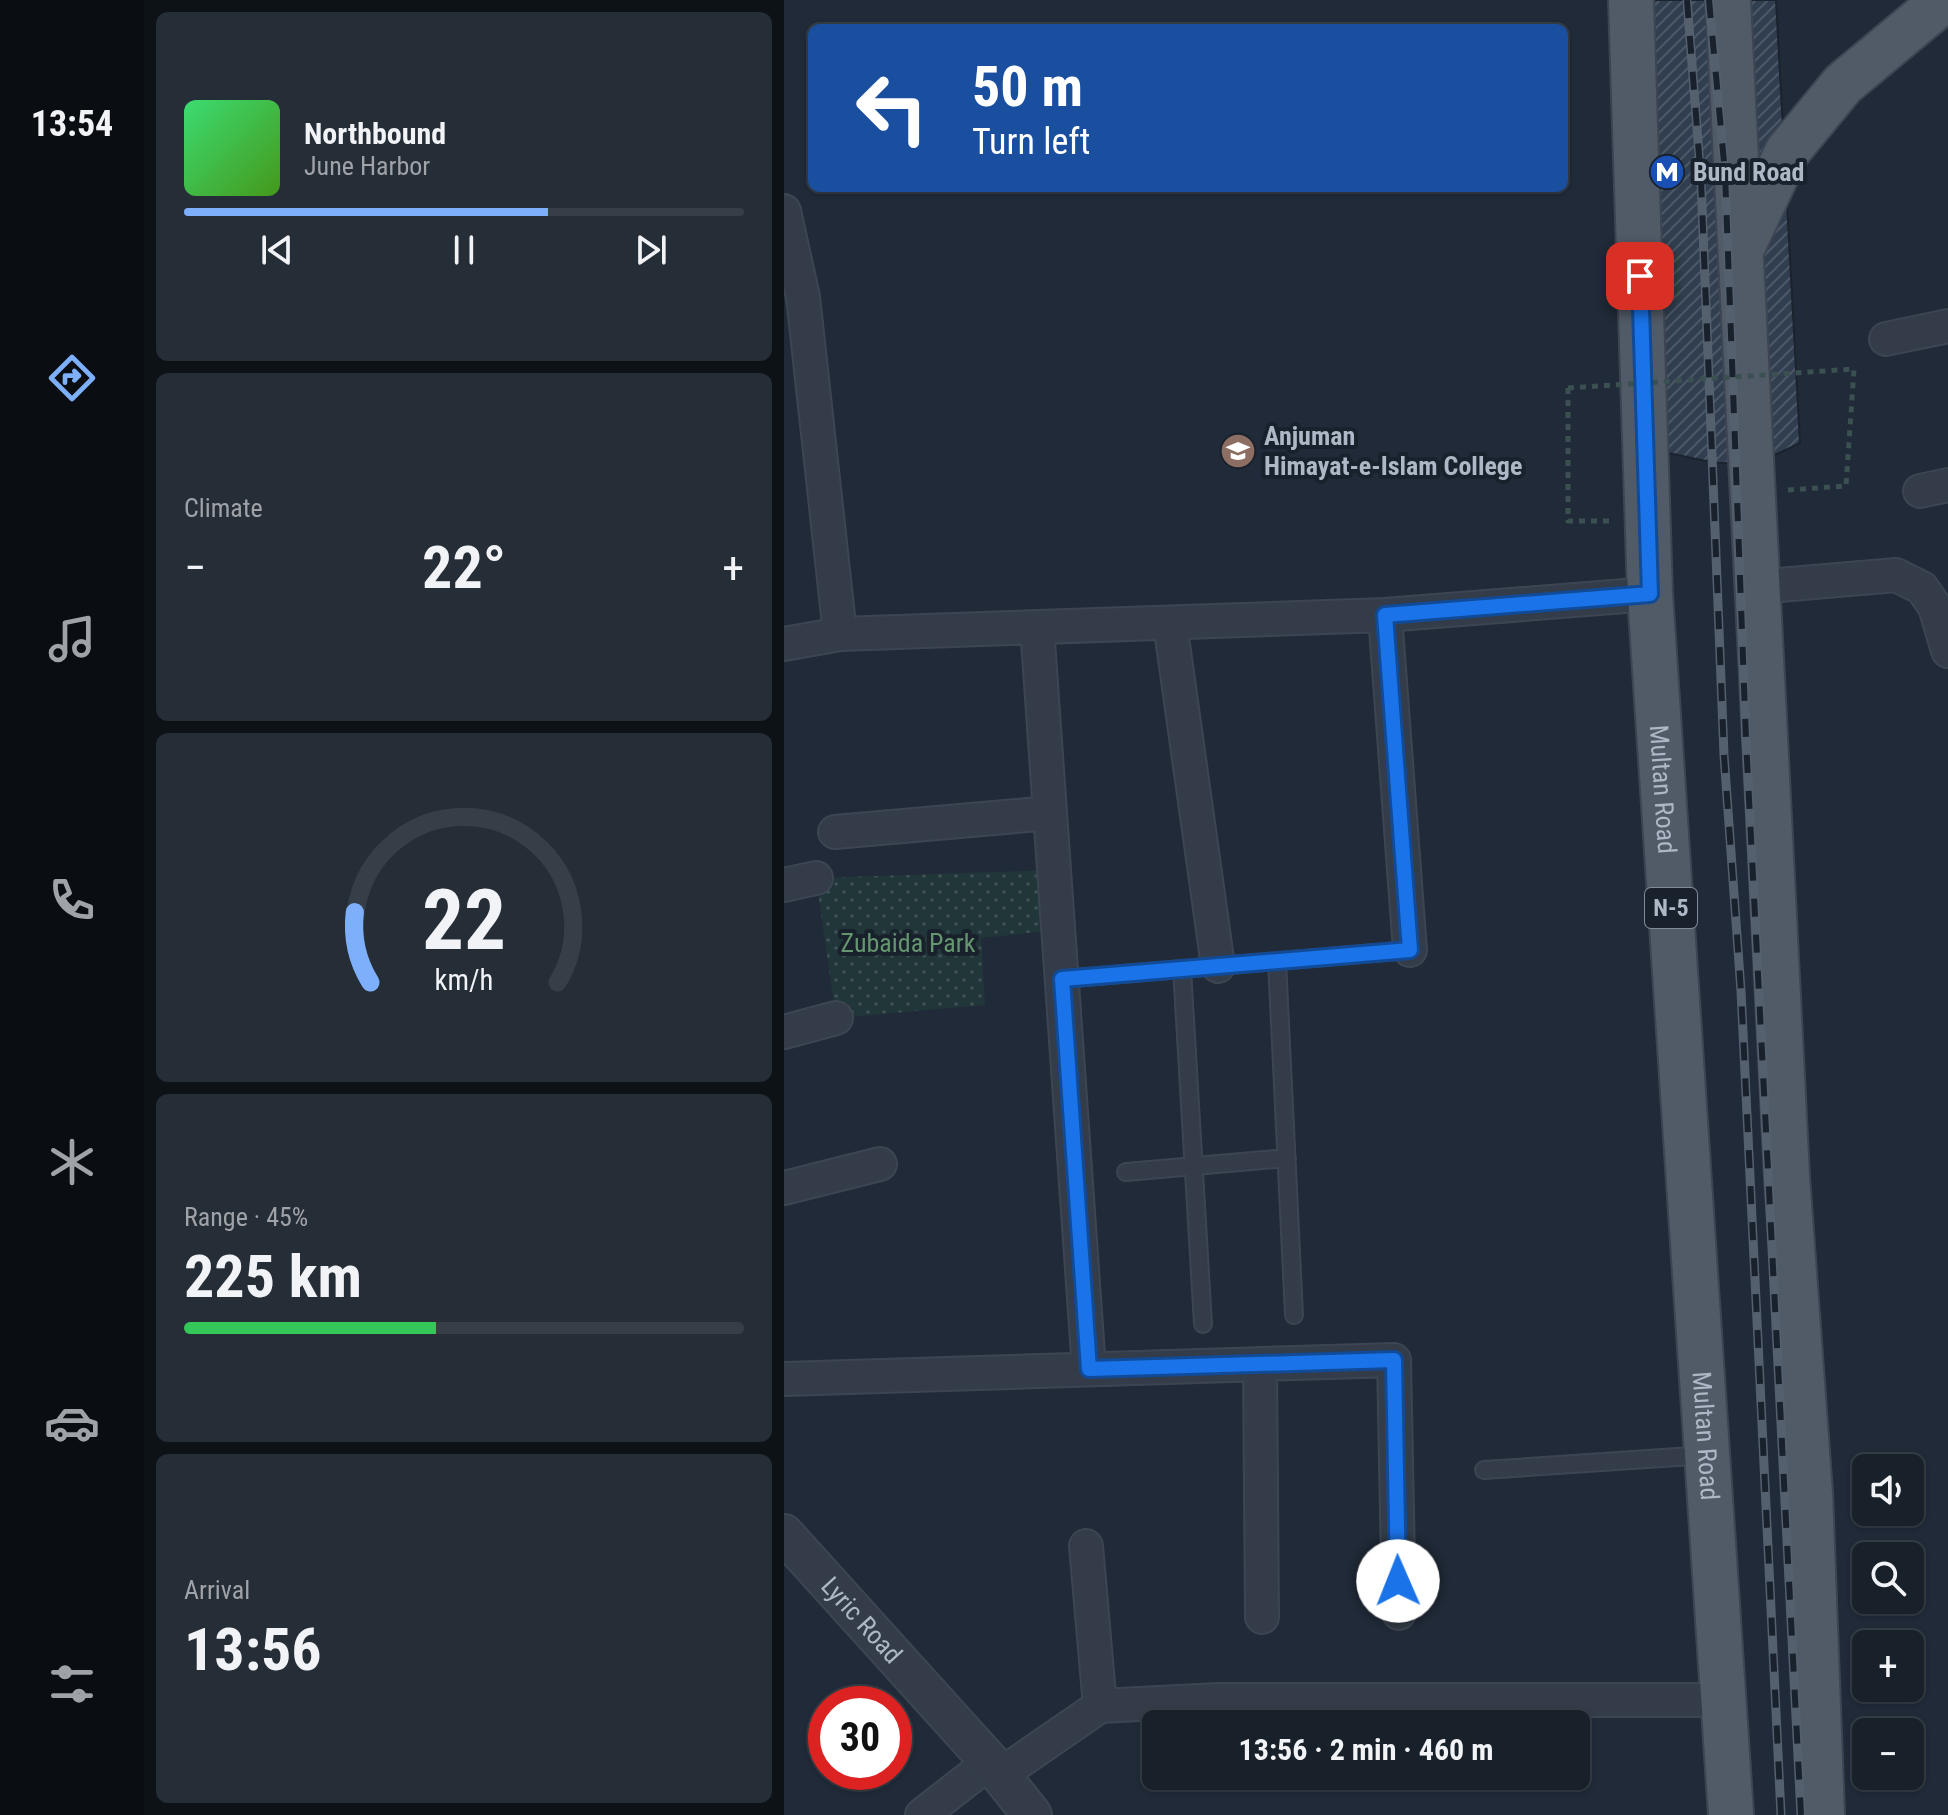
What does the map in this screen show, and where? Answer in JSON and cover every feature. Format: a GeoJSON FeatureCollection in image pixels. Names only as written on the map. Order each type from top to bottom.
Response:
{"type":"FeatureCollection","features":[{"type":"Feature","properties":{"kind":"main road","name":"Multan Road"},"geometry":{"type":"LineString","coordinates":[[1631,0],[1650,594],[1731,1815]]}},
{"type":"Feature","properties":{"kind":"main road"},"geometry":{"type":"LineString","coordinates":[[1728,0],[1787,1177],[1810,1493],[1822,1815]]}},
{"type":"Feature","properties":{"kind":"main road"},"geometry":{"type":"LineString","coordinates":[[1742,249],[1787,152],[1805,129],[1843,84],[1944,0]]}},
{"type":"Feature","properties":{"kind":"street"},"geometry":{"type":"LineString","coordinates":[[784,211],[840,634]]}},
{"type":"Feature","properties":{"kind":"street"},"geometry":{"type":"LineString","coordinates":[[1886,339],[1948,326]]}},
{"type":"Feature","properties":{"kind":"street"},"geometry":{"type":"LineString","coordinates":[[1756,587],[1896,575],[1922,588],[1941,605],[1948,651]]}},
{"type":"Feature","properties":{"kind":"street"},"geometry":{"type":"LineString","coordinates":[[784,644],[840,634],[1385,615],[1650,594]]}},
{"type":"Feature","properties":{"kind":"street"},"geometry":{"type":"LineString","coordinates":[[1385,615],[1410,950]]}},
{"type":"Feature","properties":{"kind":"street"},"geometry":{"type":"LineString","coordinates":[[1170,623],[1218,966]]}},
{"type":"Feature","properties":{"kind":"street"},"geometry":{"type":"LineString","coordinates":[[1037,627],[1089,1369]]}},
{"type":"Feature","properties":{"kind":"street"},"geometry":{"type":"LineString","coordinates":[[835,832],[1050,813]]}},
{"type":"Feature","properties":{"kind":"street"},"geometry":{"type":"LineString","coordinates":[[784,885],[816,878]]}},
{"type":"Feature","properties":{"kind":"street"},"geometry":{"type":"LineString","coordinates":[[784,1032],[836,1018]]}},
{"type":"Feature","properties":{"kind":"street"},"geometry":{"type":"LineString","coordinates":[[784,1188],[880,1164]]}},
{"type":"Feature","properties":{"kind":"street"},"geometry":{"type":"LineString","coordinates":[[784,1379],[1394,1360],[1399,1613]]}},
{"type":"Feature","properties":{"kind":"street"},"geometry":{"type":"LineString","coordinates":[[1260,1364],[1262,1617]]}},
{"type":"Feature","properties":{"kind":"street","name":"Lyric Road"},"geometry":{"type":"LineString","coordinates":[[784,1534],[995,1769],[1032,1815]]}},
{"type":"Feature","properties":{"kind":"street"},"geometry":{"type":"LineString","coordinates":[[1086,1546],[1100,1706]]}},
{"type":"Feature","properties":{"kind":"street"},"geometry":{"type":"LineString","coordinates":[[922,1815],[1100,1706],[1218,1700],[1723,1700]]}},
{"type":"Feature","properties":{"kind":"lane"},"geometry":{"type":"LineString","coordinates":[[1062,979],[1410,950]]}},
{"type":"Feature","properties":{"kind":"lane"},"geometry":{"type":"LineString","coordinates":[[1277,961],[1294,1315]]}},
{"type":"Feature","properties":{"kind":"lane"},"geometry":{"type":"LineString","coordinates":[[1182,969],[1203,1324]]}},
{"type":"Feature","properties":{"kind":"lane"},"geometry":{"type":"LineString","coordinates":[[1126,1172],[1287,1158]]}},
{"type":"Feature","properties":{"kind":"lane"},"geometry":{"type":"LineString","coordinates":[[1484,1470],[1709,1455]]}},
{"type":"Feature","properties":{"kind":"path"},"geometry":{"type":"LineString","coordinates":[[1568,521],[1568,388],[1854,369],[1846,486],[1755,492]]}},
{"type":"Feature","properties":{"kind":"green space","name":"Zubaida Park"},"geometry":{"type":"Polygon","coordinates":[[[1054,870],[1058,930],[981,938],[985,1005],[836,1018],[816,878],[1054,870]]]}},
{"type":"Feature","properties":{"kind":"building"},"geometry":{"type":"Polygon","coordinates":[[[1631,0],[1776,0],[1800,443],[1777,454],[1739,463],[1715,463],[1659,451],[1631,0]]]}},
{"type":"Feature","properties":{"kind":"railway"},"geometry":{"type":"LineString","coordinates":[[1687,0],[1701,180],[1724,755],[1741,991],[1781,1815]]}},
{"type":"Feature","properties":{"kind":"railway"},"geometry":{"type":"LineString","coordinates":[[1709,0],[1725,173],[1746,740],[1801,1815]]}},
{"type":"Feature","properties":{"kind":"place","name":"Bund Road"},"geometry":{"type":"Point","coordinates":[1667,172]}},
{"type":"Feature","properties":{"kind":"place","name":"Anjuman Himayat-e-Islam College"},"geometry":{"type":"Point","coordinates":[1238,451]}},
{"type":"Feature","properties":{"kind":"route"},"geometry":{"type":"LineString","coordinates":[[1398,1581],[1394,1360],[1089,1369],[1062,979],[1410,950],[1385,615],[1650,594],[1640,276]]}}]}
